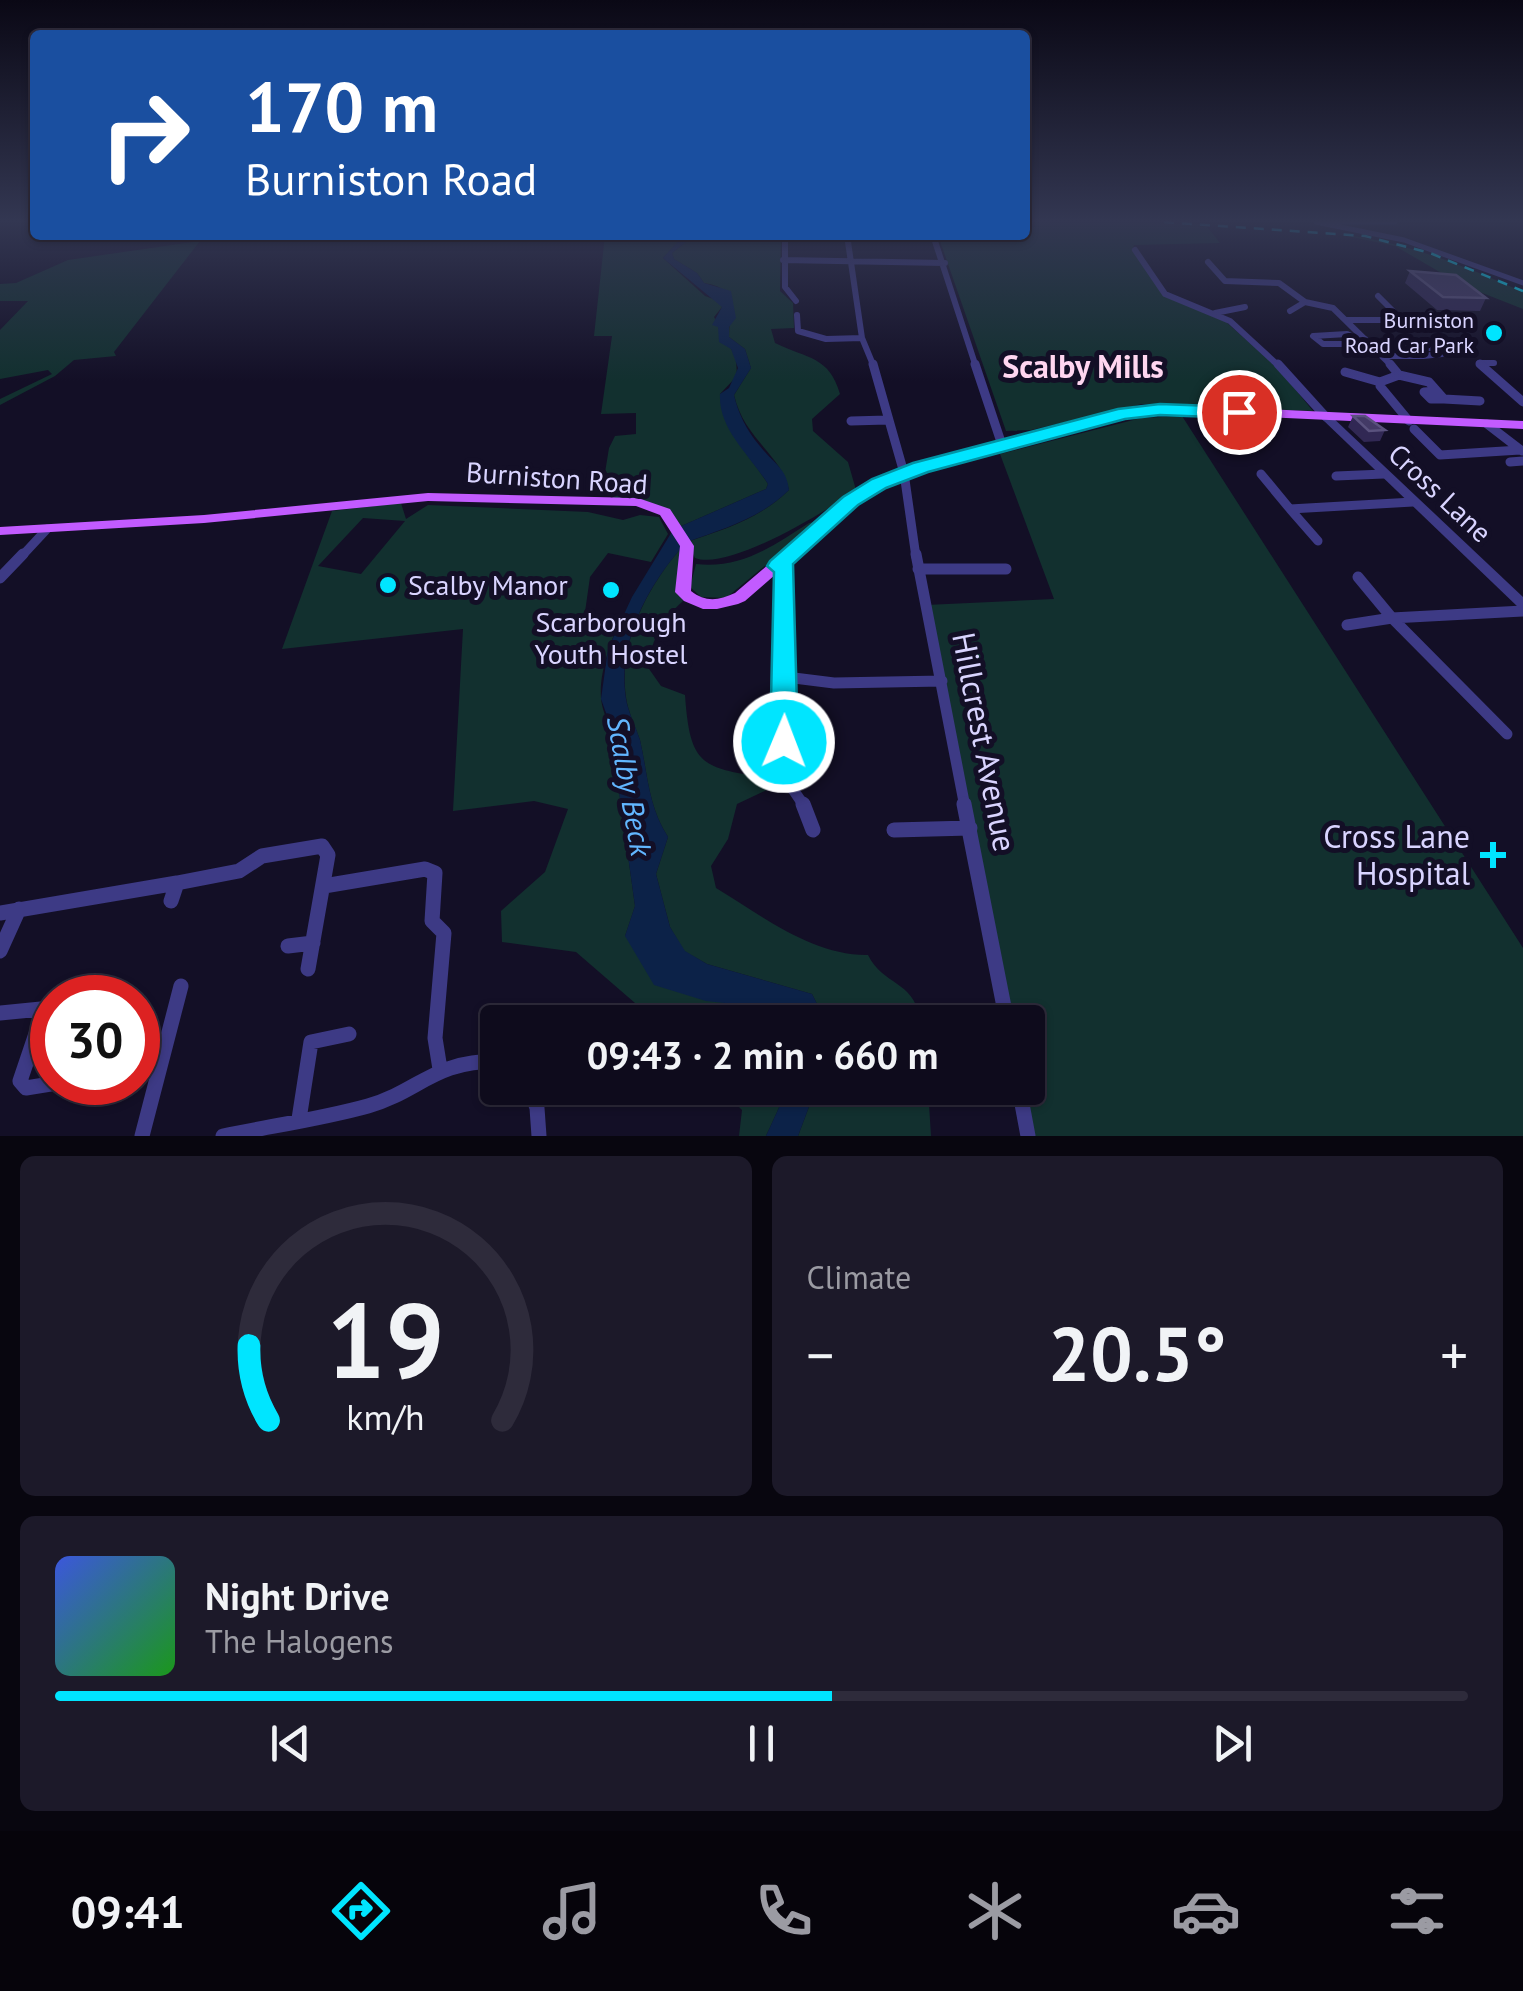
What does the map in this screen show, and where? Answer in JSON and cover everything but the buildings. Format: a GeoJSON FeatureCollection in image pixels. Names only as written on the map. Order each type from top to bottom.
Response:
{"type":"FeatureCollection","features":[{"type":"Feature","properties":{"kind":"main road","name":"Burniston Road"},"geometry":{"type":"LineString","coordinates":[[0,531],[452,496],[638,502],[665,512],[687,546],[681,586],[686,597],[700,604],[728,603],[778,566],[851,501],[904,473],[1124,413],[1160,409],[1411,425],[1523,425]]}},
{"type":"Feature","properties":{"kind":"street"},"geometry":{"type":"LineString","coordinates":[[784,275],[785,287],[796,301]]}},
{"type":"Feature","properties":{"kind":"street","name":"Hillcrest Avenue"},"geometry":{"type":"LineString","coordinates":[[855,275],[862,338],[875,368],[904,473],[918,569],[1004,1005]]}},
{"type":"Feature","properties":{"kind":"street"},"geometry":{"type":"LineString","coordinates":[[948,275],[1002,445]]}},
{"type":"Feature","properties":{"kind":"street"},"geometry":{"type":"LineString","coordinates":[[1152,275],[1165,294],[1230,321],[1283,369],[1326,417]]}},
{"type":"Feature","properties":{"kind":"street"},"geometry":{"type":"LineString","coordinates":[[1219,275],[1224,281],[1278,282],[1306,302],[1333,308],[1398,375]]}},
{"type":"Feature","properties":{"kind":"street"},"geometry":{"type":"LineString","coordinates":[[1346,320],[1402,320],[1378,296]]}},
{"type":"Feature","properties":{"kind":"street"},"geometry":{"type":"LineString","coordinates":[[1290,311],[1306,302]]}},
{"type":"Feature","properties":{"kind":"street"},"geometry":{"type":"LineString","coordinates":[[1215,313],[1245,307]]}},
{"type":"Feature","properties":{"kind":"street"},"geometry":{"type":"LineString","coordinates":[[796,315],[798,331],[826,339],[862,338]]}},
{"type":"Feature","properties":{"kind":"street"},"geometry":{"type":"LineString","coordinates":[[1346,334],[1361,339],[1354,344],[1323,344],[1313,336],[1346,334]]}},
{"type":"Feature","properties":{"kind":"street"},"geometry":{"type":"LineString","coordinates":[[1383,356],[1424,356]]}},
{"type":"Feature","properties":{"kind":"street"},"geometry":{"type":"LineString","coordinates":[[1463,362],[1494,364]]}},
{"type":"Feature","properties":{"kind":"street"},"geometry":{"type":"LineString","coordinates":[[1479,363],[1520,398]]}},
{"type":"Feature","properties":{"kind":"street"},"geometry":{"type":"LineString","coordinates":[[1345,372],[1380,382],[1398,375],[1429,382],[1444,399],[1480,401]]}},
{"type":"Feature","properties":{"kind":"street"},"geometry":{"type":"LineString","coordinates":[[1380,382],[1386,396],[1440,455],[1522,450]]}},
{"type":"Feature","properties":{"kind":"street","name":"Cross Lane"},"geometry":{"type":"LineString","coordinates":[[1326,417],[1523,607]]}},
{"type":"Feature","properties":{"kind":"street"},"geometry":{"type":"LineString","coordinates":[[852,421],[887,420]]}},
{"type":"Feature","properties":{"kind":"street"},"geometry":{"type":"LineString","coordinates":[[1487,424],[1522,450]]}},
{"type":"Feature","properties":{"kind":"street"},"geometry":{"type":"LineString","coordinates":[[1510,462],[1523,461]]}},
{"type":"Feature","properties":{"kind":"street"},"geometry":{"type":"LineString","coordinates":[[1261,474],[1318,541]]}},
{"type":"Feature","properties":{"kind":"street"},"geometry":{"type":"LineString","coordinates":[[1336,476],[1384,474]]}},
{"type":"Feature","properties":{"kind":"street"},"geometry":{"type":"LineString","coordinates":[[1290,509],[1414,502]]}},
{"type":"Feature","properties":{"kind":"street"},"geometry":{"type":"LineString","coordinates":[[0,578],[47,529]]}},
{"type":"Feature","properties":{"kind":"street"},"geometry":{"type":"LineString","coordinates":[[778,566],[785,569],[783,775],[808,811],[813,830]]}},
{"type":"Feature","properties":{"kind":"street"},"geometry":{"type":"LineString","coordinates":[[918,569],[1006,569]]}},
{"type":"Feature","properties":{"kind":"street"},"geometry":{"type":"LineString","coordinates":[[1358,577],[1392,618],[1507,734]]}},
{"type":"Feature","properties":{"kind":"street"},"geometry":{"type":"LineString","coordinates":[[1347,625],[1523,607]]}},
{"type":"Feature","properties":{"kind":"street"},"geometry":{"type":"LineString","coordinates":[[786,678],[834,683],[942,681]]}},
{"type":"Feature","properties":{"kind":"street"},"geometry":{"type":"LineString","coordinates":[[894,830],[970,828]]}},
{"type":"Feature","properties":{"kind":"street"},"geometry":{"type":"LineString","coordinates":[[0,912],[177,884],[239,871],[262,856],[322,846],[328,855],[308,969]]}},
{"type":"Feature","properties":{"kind":"street"},"geometry":{"type":"LineString","coordinates":[[324,886],[425,869],[435,873],[432,921],[444,932],[436,1038],[440,1069]]}},
{"type":"Feature","properties":{"kind":"street"},"geometry":{"type":"LineString","coordinates":[[172,901],[177,884]]}},
{"type":"Feature","properties":{"kind":"street"},"geometry":{"type":"LineString","coordinates":[[0,952],[19,910]]}},
{"type":"Feature","properties":{"kind":"street"},"geometry":{"type":"LineString","coordinates":[[288,946],[313,943]]}},
{"type":"Feature","properties":{"kind":"street"},"geometry":{"type":"LineString","coordinates":[[160,1064],[182,986]]}},
{"type":"Feature","properties":{"kind":"street"},"geometry":{"type":"LineString","coordinates":[[0,1013],[30,1010]]}},
{"type":"Feature","properties":{"kind":"street"},"geometry":{"type":"LineString","coordinates":[[291,1126],[306,1038],[349,1034]]}},
{"type":"Feature","properties":{"kind":"street"},"geometry":{"type":"LineString","coordinates":[[30,1051],[20,1081],[30,1087]]}},
{"type":"Feature","properties":{"kind":"street"},"geometry":{"type":"LineString","coordinates":[[224,1136],[291,1126],[372,1105],[440,1069],[480,1063]]}},
{"type":"Feature","properties":{"kind":"street"},"geometry":{"type":"LineString","coordinates":[[142,1136],[150,1105]]}},
{"type":"Feature","properties":{"kind":"street"},"geometry":{"type":"LineString","coordinates":[[536,1105],[539,1136]]}},
{"type":"Feature","properties":{"kind":"street"},"geometry":{"type":"LineString","coordinates":[[1022,1105],[1028,1136]]}},
{"type":"Feature","properties":{"kind":"green space"},"geometry":{"type":"Polygon","coordinates":[[[34,275],[174,275],[114,352],[116,356],[74,360],[55,376],[0,405],[0,399],[52,374],[48,370],[0,379],[0,330],[28,301],[0,301],[0,284],[16,283],[34,275]]]}},
{"type":"Feature","properties":{"kind":"green space"},"geometry":{"type":"Polygon","coordinates":[[[601,275],[682,275],[705,296],[719,301],[722,307],[714,317],[736,358],[737,376],[720,394],[723,408],[738,442],[768,484],[766,489],[679,527],[660,507],[613,498],[603,485],[609,448],[615,436],[636,434],[636,413],[601,414],[612,336],[594,336],[601,275]]]}},
{"type":"Feature","properties":{"kind":"green space"},"geometry":{"type":"Polygon","coordinates":[[[698,275],[780,275],[780,291],[793,303],[794,328],[771,329],[775,343],[816,360],[830,372],[840,394],[812,419],[813,431],[848,462],[856,490],[777,537],[710,560],[695,558],[687,542],[754,516],[789,490],[779,467],[746,423],[734,395],[751,368],[745,349],[729,337],[728,295],[704,283],[698,275]]]}},
{"type":"Feature","properties":{"kind":"green space"},"geometry":{"type":"Polygon","coordinates":[[[952,275],[1150,275],[1164,295],[1226,322],[1276,366],[1313,411],[1142,404],[1031,430],[1006,431],[952,275]]]}},
{"type":"Feature","properties":{"kind":"green space"},"geometry":{"type":"Polygon","coordinates":[[[1445,275],[1483,275],[1523,292],[1523,309],[1445,275]]]}},
{"type":"Feature","properties":{"kind":"green space"},"geometry":{"type":"Polygon","coordinates":[[[1182,416],[1523,948],[1523,1136],[1028,1136],[1022,1105],[1045,1105],[1045,1005],[1004,1005],[926,605],[1054,599],[1000,454],[1141,418],[1182,416]]]}},
{"type":"Feature","properties":{"kind":"green space"},"geometry":{"type":"Polygon","coordinates":[[[401,503],[406,519],[428,505],[588,512],[623,520],[640,515],[659,517],[668,534],[651,562],[608,553],[590,577],[585,612],[620,619],[604,668],[601,698],[624,769],[619,791],[635,906],[625,936],[761,1005],[637,1005],[576,952],[502,942],[501,911],[545,872],[568,809],[534,801],[453,811],[463,629],[282,649],[332,511],[401,503]],[[363,518],[318,566],[361,574],[405,521],[363,518]]]}},
{"type":"Feature","properties":{"kind":"green space"},"geometry":{"type":"Polygon","coordinates":[[[819,521],[726,598],[701,597],[690,587],[696,564],[742,559],[819,521]]]}},
{"type":"Feature","properties":{"kind":"green space"},"geometry":{"type":"Polygon","coordinates":[[[682,547],[677,583],[683,601],[659,630],[647,666],[661,686],[685,695],[691,737],[703,759],[728,771],[769,778],[769,789],[737,804],[728,839],[711,866],[716,888],[808,942],[848,954],[868,955],[916,1005],[818,1005],[812,994],[707,964],[684,951],[670,927],[656,874],[668,837],[652,802],[625,682],[637,619],[682,547]]]}},
{"type":"Feature","properties":{"kind":"green space"},"geometry":{"type":"Polygon","coordinates":[[[737,1105],[780,1105],[766,1136],[739,1136],[742,1110],[737,1105]]]}},
{"type":"Feature","properties":{"kind":"green space"},"geometry":{"type":"Polygon","coordinates":[[[810,1105],[929,1105],[931,1136],[798,1136],[810,1105]]]}},
{"type":"Feature","properties":{"kind":"water"},"geometry":{"type":"Polygon","coordinates":[[[683,275],[698,275],[704,283],[731,291],[736,318],[729,327],[729,337],[745,349],[751,368],[734,395],[736,402],[751,434],[782,471],[789,490],[754,516],[687,542],[679,527],[766,489],[768,484],[724,419],[720,394],[729,388],[738,368],[731,349],[719,342],[718,327],[712,325],[722,307],[683,275]]]}},
{"type":"Feature","properties":{"kind":"water","name":"Scalby Beck"},"geometry":{"type":"Polygon","coordinates":[[[673,530],[682,547],[657,581],[636,620],[625,661],[624,683],[652,802],[668,837],[656,874],[670,927],[685,951],[707,964],[812,994],[818,1005],[706,1001],[654,985],[625,936],[635,906],[619,791],[623,785],[618,746],[601,699],[608,649],[632,597],[673,530]]]}},
{"type":"Feature","properties":{"kind":"water"},"geometry":{"type":"Polygon","coordinates":[[[780,1105],[810,1105],[798,1136],[766,1136],[780,1105]]]}},
{"type":"Feature","properties":{"kind":"railway"},"geometry":{"type":"LineString","coordinates":[[1484,275],[1523,291]]}},
{"type":"Feature","properties":{"kind":"place","name":"Burniston Road Car Park"},"geometry":{"type":"Point","coordinates":[1494,333]}},
{"type":"Feature","properties":{"kind":"place","name":"Scalby Manor"},"geometry":{"type":"Point","coordinates":[388,585]}},
{"type":"Feature","properties":{"kind":"place","name":"Scarborough Youth Hostel"},"geometry":{"type":"Point","coordinates":[611,590]}},
{"type":"Feature","properties":{"kind":"place","name":"Cross Lane Hospital"},"geometry":{"type":"Point","coordinates":[1493,855]}},
{"type":"Feature","properties":{"kind":"district","name":"Scalby Mills"},"geometry":{"type":"Point","coordinates":[1083,367]}},
{"type":"Feature","properties":{"kind":"route"},"geometry":{"type":"LineString","coordinates":[[784,742],[785,569],[778,566],[851,501],[879,484],[920,468],[1124,413],[1160,409],[1239,412]]}}]}
